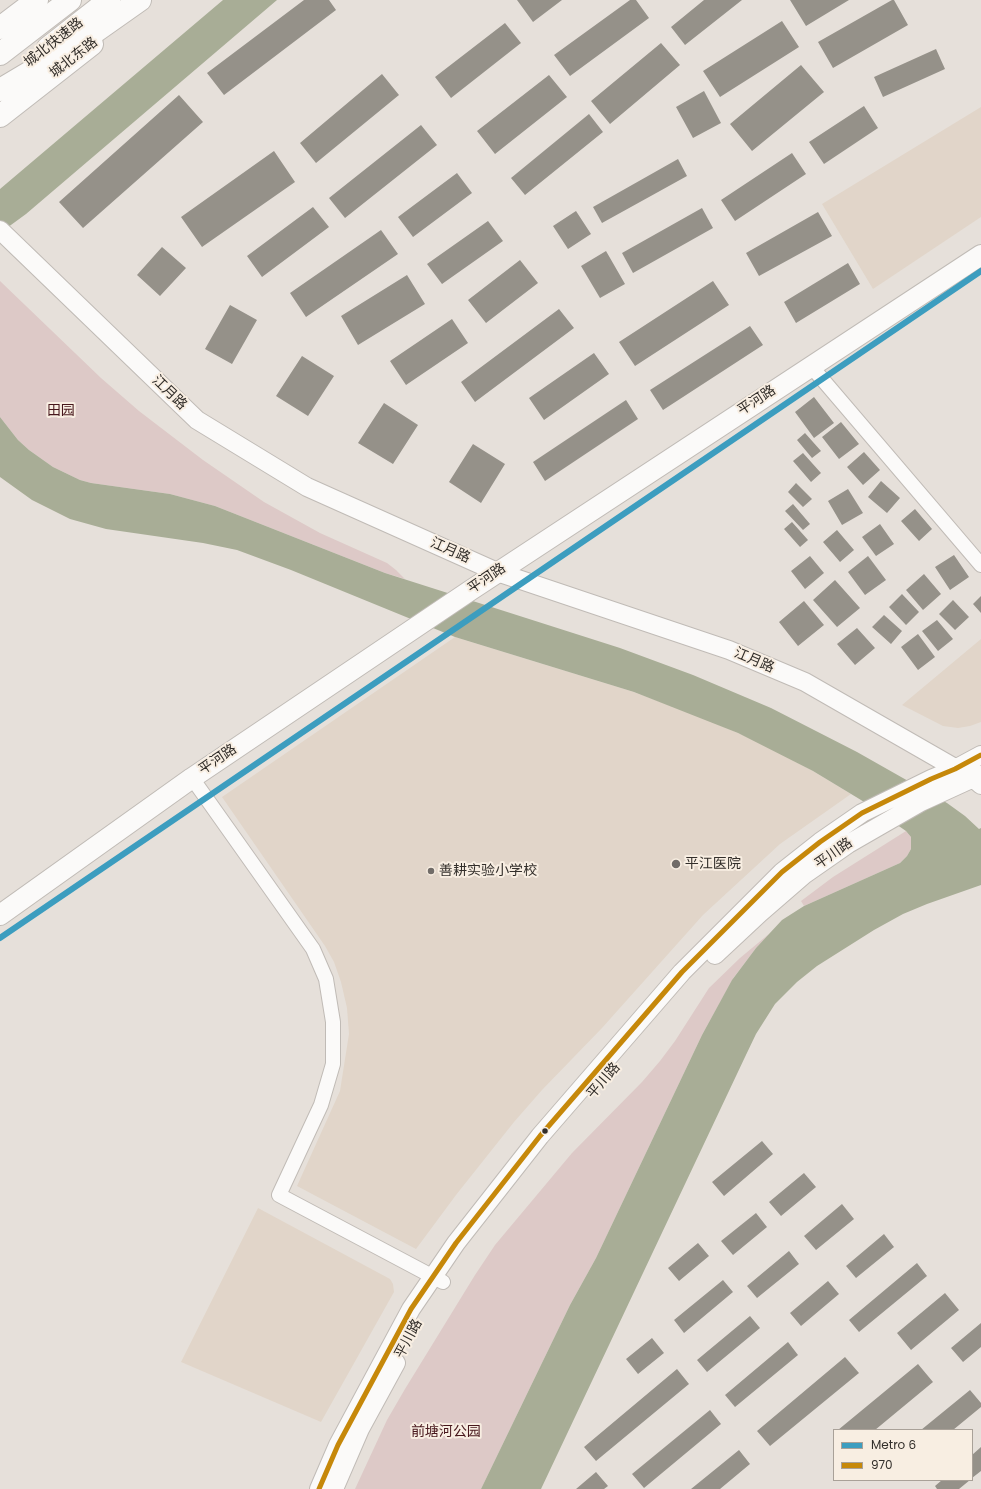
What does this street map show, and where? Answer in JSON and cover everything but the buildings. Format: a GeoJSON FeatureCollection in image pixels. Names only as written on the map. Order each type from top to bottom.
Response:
{"type":"FeatureCollection","features":[{"type":"Feature","properties":{"kind":"main road"},"geometry":{"type":"LineString","coordinates":[[0,28],[37,0]]}},
{"type":"Feature","properties":{"kind":"main road"},"geometry":{"type":"LineString","coordinates":[[0,45],[48,0]]}},
{"type":"Feature","properties":{"kind":"main road","name":"城北快速路"},"geometry":{"type":"LineString","coordinates":[[0,54],[70,0]]}},
{"type":"Feature","properties":{"kind":"main road","name":"城北快速路"},"geometry":{"type":"LineString","coordinates":[[0,85],[109,0]]}},
{"type":"Feature","properties":{"kind":"main road"},"geometry":{"type":"LineString","coordinates":[[0,90],[79,43],[140,0]]}},
{"type":"Feature","properties":{"kind":"main road","name":"城北东路"},"geometry":{"type":"LineString","coordinates":[[0,116],[148,0]]}},
{"type":"Feature","properties":{"kind":"main road","name":"平河路"},"geometry":{"type":"LineString","coordinates":[[0,915],[192,778],[497,572],[981,255]]}},
{"type":"Feature","properties":{"kind":"street","name":"江月路"},"geometry":{"type":"LineString","coordinates":[[2,233],[197,420],[307,487],[497,572],[729,650],[804,682],[955,769],[979,780]]}},
{"type":"Feature","properties":{"kind":"street"},"geometry":{"type":"LineString","coordinates":[[811,366],[981,565]]}},
{"type":"Feature","properties":{"kind":"street","name":"平川路"},"geometry":{"type":"LineString","coordinates":[[334,1489],[360,1429],[422,1314],[438,1280],[473,1219],[540,1136],[682,972],[782,872],[820,842],[862,813],[931,779],[955,769],[981,754]]}},
{"type":"Feature","properties":{"kind":"street"},"geometry":{"type":"LineString","coordinates":[[192,778],[313,950],[326,979],[333,1022],[333,1064],[321,1105],[279,1195],[438,1280]]}},
{"type":"Feature","properties":{"kind":"street","name":"平川路"},"geometry":{"type":"LineString","coordinates":[[318,1489],[338,1445],[411,1309],[464,1251],[569,1121],[703,967],[805,874],[848,844],[920,802],[947,790],[979,780]]}},
{"type":"Feature","properties":{"kind":"shaded area"},"geometry":{"type":"Polygon","coordinates":[[[223,0],[277,0],[26,214],[0,233],[0,189],[223,0]]]}},
{"type":"Feature","properties":{"kind":"shaded area"},"geometry":{"type":"Polygon","coordinates":[[[981,107],[981,217],[873,289],[822,204],[981,107]]]}},
{"type":"Feature","properties":{"kind":"shaded area"},"geometry":{"type":"Polygon","coordinates":[[[0,417],[18,440],[29,450],[53,467],[80,480],[91,483],[170,494],[215,506],[385,573],[620,648],[693,675],[771,708],[857,752],[947,803],[965,816],[979,829],[981,828],[981,885],[903,914],[874,930],[817,966],[797,982],[775,1004],[756,1034],[541,1489],[481,1489],[570,1305],[596,1258],[702,1035],[732,980],[756,948],[782,920],[804,906],[900,863],[911,849],[911,837],[906,831],[861,800],[813,771],[738,733],[634,692],[455,637],[291,570],[237,550],[203,543],[106,529],[70,519],[32,500],[0,477],[0,417]]]}},
{"type":"Feature","properties":{"kind":"shaded area","name":"善耕实验小学校"},"geometry":{"type":"Polygon","coordinates":[[[455,637],[634,692],[708,720],[763,744],[813,771],[851,794],[780,844],[703,915],[602,1028],[542,1090],[514,1122],[456,1195],[416,1249],[297,1186],[340,1091],[349,1034],[347,1008],[341,982],[334,962],[325,946],[222,797],[455,637]]]}},
{"type":"Feature","properties":{"kind":"shaded area"},"geometry":{"type":"Polygon","coordinates":[[[981,639],[981,722],[958,728],[943,726],[902,705],[981,639]]]}},
{"type":"Feature","properties":{"kind":"shaded area"},"geometry":{"type":"Polygon","coordinates":[[[258,1208],[390,1279],[393,1284],[394,1292],[321,1422],[181,1362],[258,1208]]]}},
{"type":"Feature","properties":{"kind":"green space","name":"田园"},"geometry":{"type":"Polygon","coordinates":[[[0,281],[101,378],[139,411],[203,460],[264,502],[320,533],[387,563],[405,579],[385,573],[215,506],[170,494],[91,483],[80,480],[53,467],[29,450],[18,440],[0,417],[0,281]]]}},
{"type":"Feature","properties":{"kind":"green space"},"geometry":{"type":"Polygon","coordinates":[[[906,831],[911,837],[911,849],[900,863],[804,906],[801,901],[833,877],[906,831]]]}},
{"type":"Feature","properties":{"kind":"green space","name":"前塘河公园"},"geometry":{"type":"Polygon","coordinates":[[[770,933],[756,948],[734,977],[702,1035],[596,1258],[570,1305],[481,1489],[355,1489],[387,1420],[475,1275],[495,1245],[572,1153],[642,1082],[660,1061],[675,1041],[709,988],[740,958],[770,933]]]}},
{"type":"Feature","properties":{"kind":"metro line","name":"6"},"geometry":{"type":"LineString","coordinates":[[0,938],[981,271]]}},
{"type":"Feature","properties":{"kind":"transit line","name":"970"},"geometry":{"type":"LineString","coordinates":[[319,1489],[338,1445],[411,1309],[456,1243],[540,1136],[682,972],[782,872],[820,842],[862,813],[981,755]]}},
{"type":"Feature","properties":{"kind":"place","name":"平江医院"},"geometry":{"type":"Point","coordinates":[676,864]}},
{"type":"Feature","properties":{"kind":"place","name":"善耕实验小学校"},"geometry":{"type":"Point","coordinates":[431,871]}}]}
